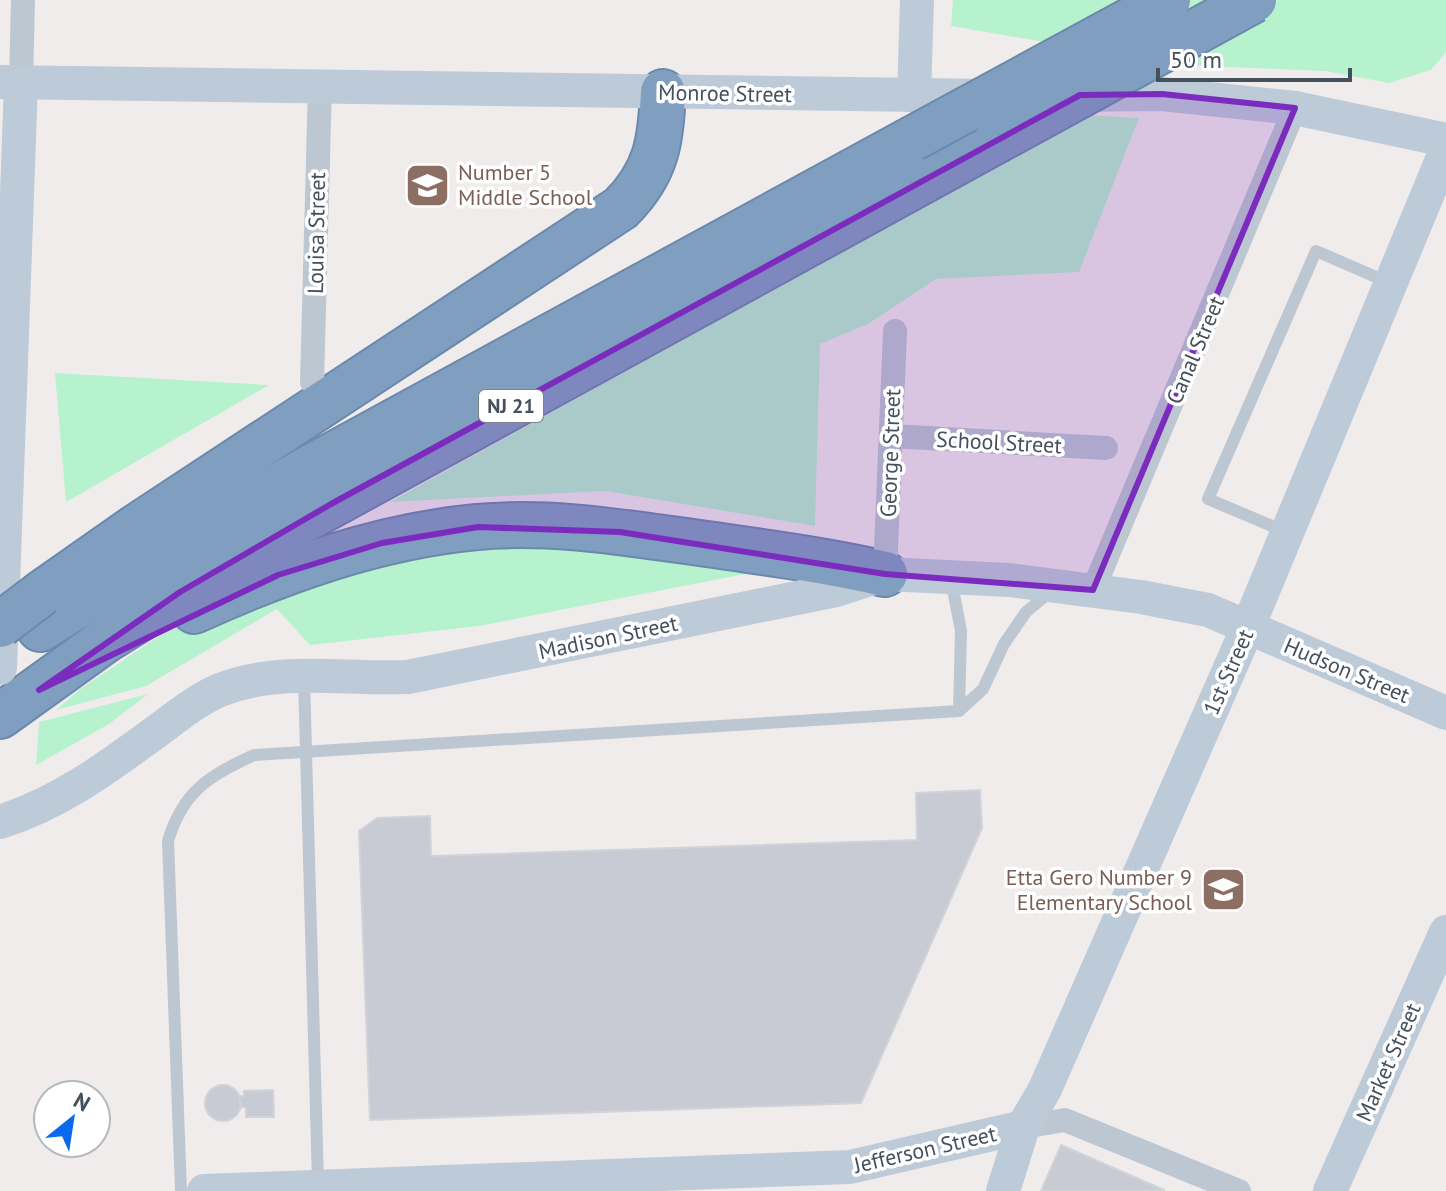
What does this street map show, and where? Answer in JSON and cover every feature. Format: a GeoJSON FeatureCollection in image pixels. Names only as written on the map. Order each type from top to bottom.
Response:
{"type":"FeatureCollection","features":[{"type":"Feature","properties":{"kind":"highway","name":"NJ 21"},"geometry":{"type":"LineString","coordinates":[[0,657],[27,616],[152,559],[309,468],[1168,0]]}},
{"type":"Feature","properties":{"kind":"highway","name":"NJ 21"},"geometry":{"type":"LineString","coordinates":[[0,716],[119,631],[293,526],[1254,0]]}},
{"type":"Feature","properties":{"kind":"highway"},"geometry":{"type":"LineString","coordinates":[[27,616],[136,527],[621,208],[637,192],[651,170],[662,125],[663,92]]}},
{"type":"Feature","properties":{"kind":"highway"},"geometry":{"type":"LineString","coordinates":[[39,690],[175,620],[278,575],[332,556],[428,533],[526,525],[575,527],[834,563],[885,574]]}},
{"type":"Feature","properties":{"kind":"street"},"geometry":{"type":"LineString","coordinates":[[0,668],[10,83],[23,0]]}},
{"type":"Feature","properties":{"kind":"street"},"geometry":{"type":"LineString","coordinates":[[914,96],[917,0]]}},
{"type":"Feature","properties":{"kind":"street","name":"Monroe Street"},"geometry":{"type":"LineString","coordinates":[[10,83],[320,85],[914,96],[1162,94],[1335,114],[1446,140]]}},
{"type":"Feature","properties":{"kind":"street","name":"Louisa Street"},"geometry":{"type":"LineString","coordinates":[[312,382],[320,85]]}},
{"type":"Feature","properties":{"kind":"street","name":"Canal Street"},"geometry":{"type":"LineString","coordinates":[[1093,590],[1295,108]]}},
{"type":"Feature","properties":{"kind":"street","name":"1st Street"},"geometry":{"type":"LineString","coordinates":[[1003,1191],[1023,1127],[1045,1089],[1248,627],[1446,150]]}},
{"type":"Feature","properties":{"kind":"street","name":"George Street"},"geometry":{"type":"LineString","coordinates":[[885,574],[895,331]]}},
{"type":"Feature","properties":{"kind":"street","name":"School Street"},"geometry":{"type":"LineString","coordinates":[[891,436],[1106,448]]}},
{"type":"Feature","properties":{"kind":"street","name":"Madison Street"},"geometry":{"type":"LineString","coordinates":[[0,822],[29,813],[85,784],[217,691],[270,676],[408,677],[836,590],[885,574],[1093,590],[1208,610],[1248,627]]}},
{"type":"Feature","properties":{"kind":"street","name":"Hudson Street"},"geometry":{"type":"LineString","coordinates":[[1248,627],[1446,713]]}},
{"type":"Feature","properties":{"kind":"street","name":"Market Street"},"geometry":{"type":"LineString","coordinates":[[1330,1191],[1446,932]]}},
{"type":"Feature","properties":{"kind":"street"},"geometry":{"type":"LineString","coordinates":[[1023,1127],[1065,1120],[1239,1191]]}},
{"type":"Feature","properties":{"kind":"street","name":"Jefferson Street"},"geometry":{"type":"LineString","coordinates":[[204,1191],[709,1177],[850,1167],[1023,1127]]}},
{"type":"Feature","properties":{"kind":"lane"},"geometry":{"type":"LineString","coordinates":[[1287,533],[1208,499],[1316,251],[1391,283]]}},
{"type":"Feature","properties":{"kind":"lane"},"geometry":{"type":"LineString","coordinates":[[951,578],[961,631],[959,711]]}},
{"type":"Feature","properties":{"kind":"lane"},"geometry":{"type":"LineString","coordinates":[[181,1191],[168,841],[175,817],[188,797],[223,769],[254,755],[959,711],[983,689],[1004,644],[1026,612],[1057,586]]}},
{"type":"Feature","properties":{"kind":"lane"},"geometry":{"type":"LineString","coordinates":[[304,675],[318,1187]]}},
{"type":"Feature","properties":{"kind":"highlighted area"},"geometry":{"type":"Polygon","coordinates":[[[1162,94],[1295,108],[1093,590],[885,574],[620,532],[478,527],[382,543],[278,575],[39,690],[180,592],[331,504],[1080,95],[1162,94]]]}},
{"type":"Feature","properties":{"kind":"green space"},"geometry":{"type":"Polygon","coordinates":[[[953,0],[1446,0],[1446,52],[1431,70],[1389,83],[1325,71],[1179,65],[951,26],[953,0]]]}},
{"type":"Feature","properties":{"kind":"green space"},"geometry":{"type":"Polygon","coordinates":[[[1088,115],[1139,118],[1079,272],[936,279],[868,324],[820,344],[815,526],[605,491],[390,502],[1088,115]]]}},
{"type":"Feature","properties":{"kind":"green space"},"geometry":{"type":"Polygon","coordinates":[[[55,373],[269,385],[66,502],[55,373]]]}},
{"type":"Feature","properties":{"kind":"green space"},"geometry":{"type":"Polygon","coordinates":[[[484,536],[801,563],[479,626],[310,645],[277,609],[146,686],[56,710],[79,690],[161,635],[261,590],[484,536]]]}},
{"type":"Feature","properties":{"kind":"green space"},"geometry":{"type":"Polygon","coordinates":[[[148,694],[109,724],[36,765],[39,722],[148,694]]]}},
{"type":"Feature","properties":{"kind":"building"},"geometry":{"type":"Polygon","coordinates":[[[980,790],[982,828],[861,1103],[370,1120],[359,831],[377,818],[430,816],[431,856],[917,840],[916,793],[980,790]]]}},
{"type":"Feature","properties":{"kind":"building"},"geometry":{"type":"Polygon","coordinates":[[[223,1085],[236,1090],[241,1103],[236,1116],[223,1121],[210,1116],[205,1103],[210,1090],[223,1085]]]}},
{"type":"Feature","properties":{"kind":"building"},"geometry":{"type":"Polygon","coordinates":[[[273,1090],[274,1117],[246,1117],[246,1107],[241,1107],[239,1096],[244,1096],[244,1091],[273,1090]]]}},
{"type":"Feature","properties":{"kind":"building"},"geometry":{"type":"Polygon","coordinates":[[[1061,1145],[1164,1190],[1164,1191],[1041,1191],[1061,1145]]]}},
{"type":"Feature","properties":{"kind":"place","name":"Number 5 Middle School"},"geometry":{"type":"Point","coordinates":[427,185]}},
{"type":"Feature","properties":{"kind":"place","name":"Etta Gero Number 9 Elementary School"},"geometry":{"type":"Point","coordinates":[1223,890]}}]}
